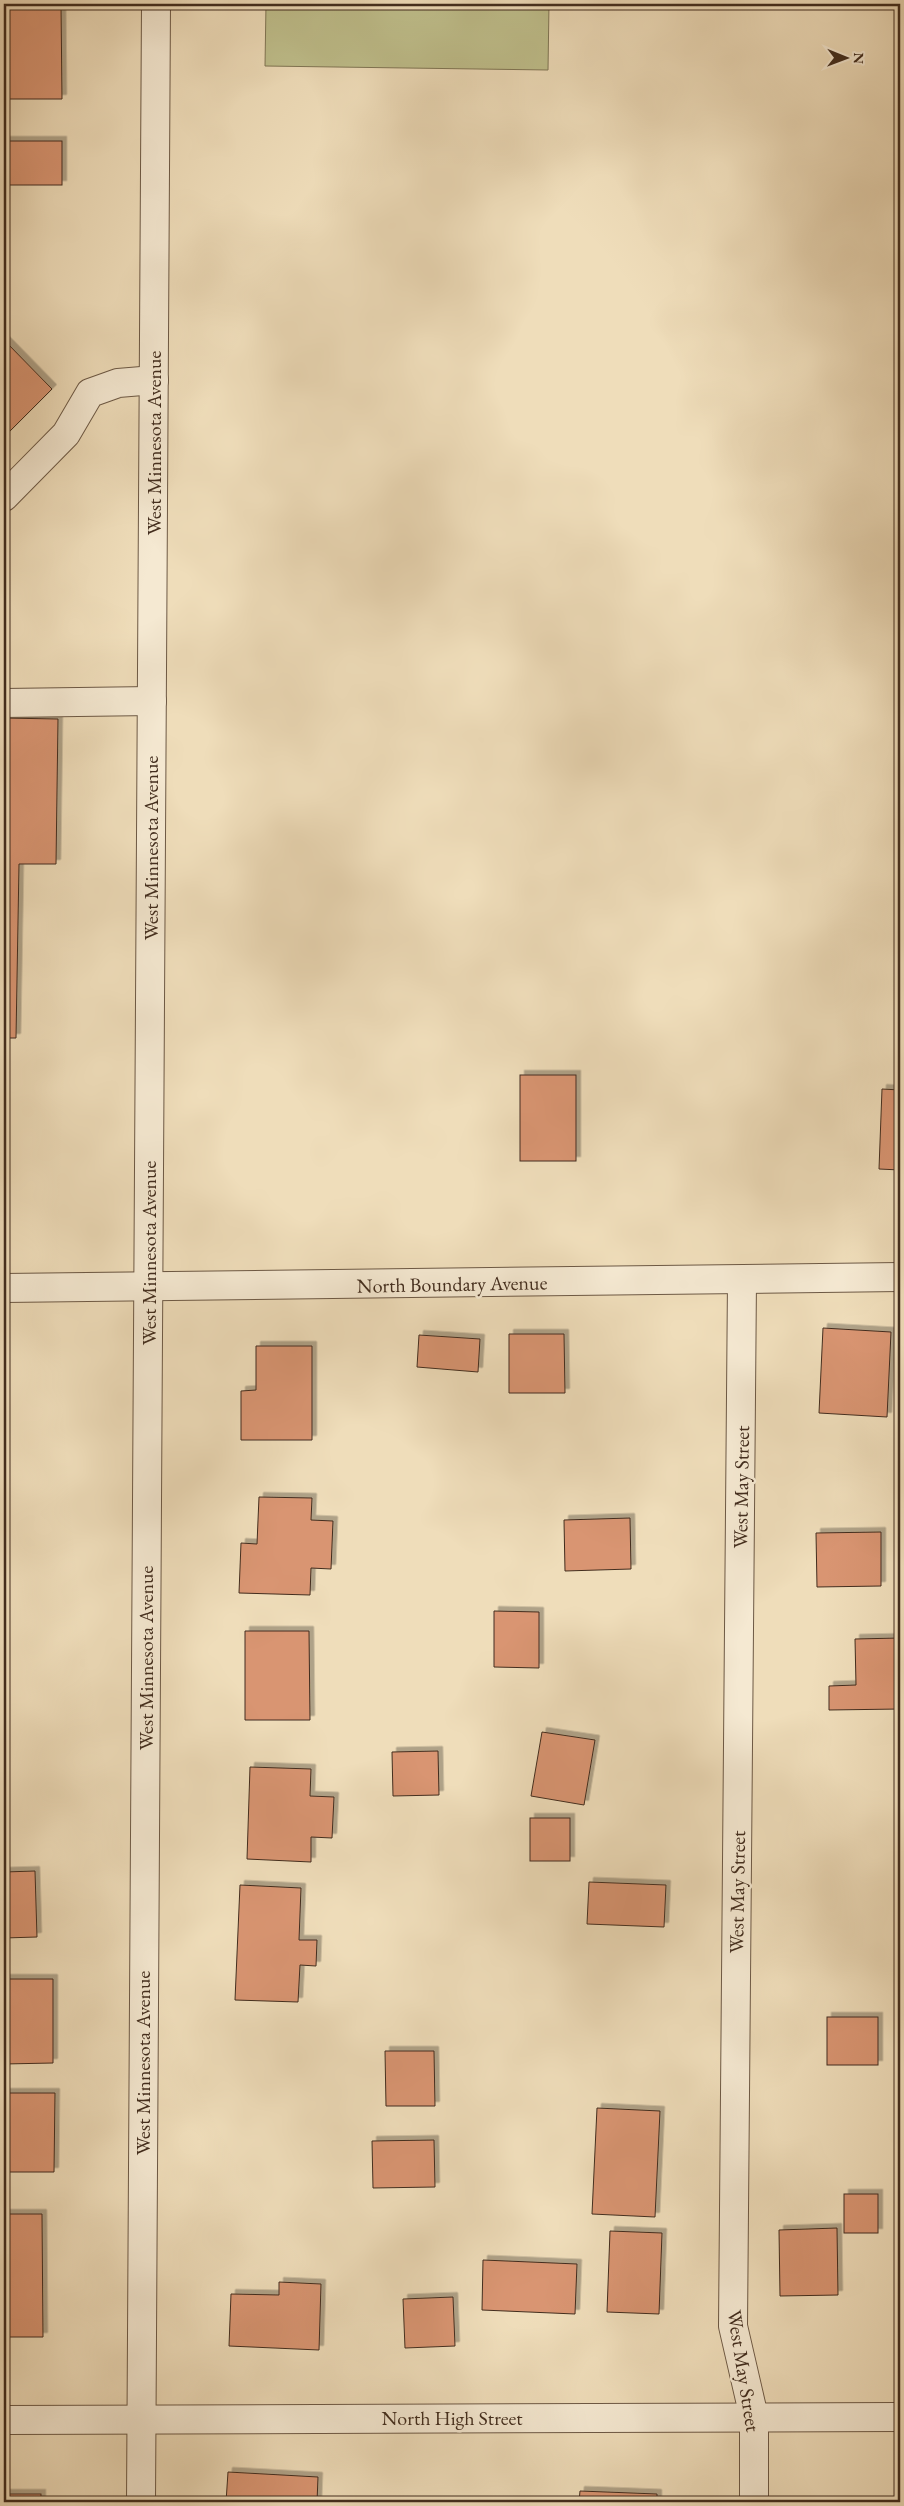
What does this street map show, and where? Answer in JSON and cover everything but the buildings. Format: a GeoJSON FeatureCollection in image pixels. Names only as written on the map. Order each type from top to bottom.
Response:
{"type":"FeatureCollection","features":[{"type":"Feature","properties":{"kind":"street","name":"West Minnesota Avenue"},"geometry":{"type":"LineString","coordinates":[[141,2502],[156,4]]}},
{"type":"Feature","properties":{"kind":"street"},"geometry":{"type":"LineString","coordinates":[[4,497],[66,434],[90,393],[118,383],[154,380]]}},
{"type":"Feature","properties":{"kind":"street"},"geometry":{"type":"LineString","coordinates":[[4,703],[152,701]]}},
{"type":"Feature","properties":{"kind":"street","name":"North Boundary Avenue"},"geometry":{"type":"LineString","coordinates":[[4,1288],[148,1288],[900,1277]]}},
{"type":"Feature","properties":{"kind":"street","name":"West May Street"},"geometry":{"type":"LineString","coordinates":[[742,1280],[733,2326],[754,2418],[754,2502]]}},
{"type":"Feature","properties":{"kind":"street","name":"North High Street"},"geometry":{"type":"LineString","coordinates":[[4,2420],[900,2417]]}},
{"type":"Feature","properties":{"kind":"green space"},"geometry":{"type":"Polygon","coordinates":[[[266,4],[549,4],[548,70],[265,66],[266,4]]]}}]}
